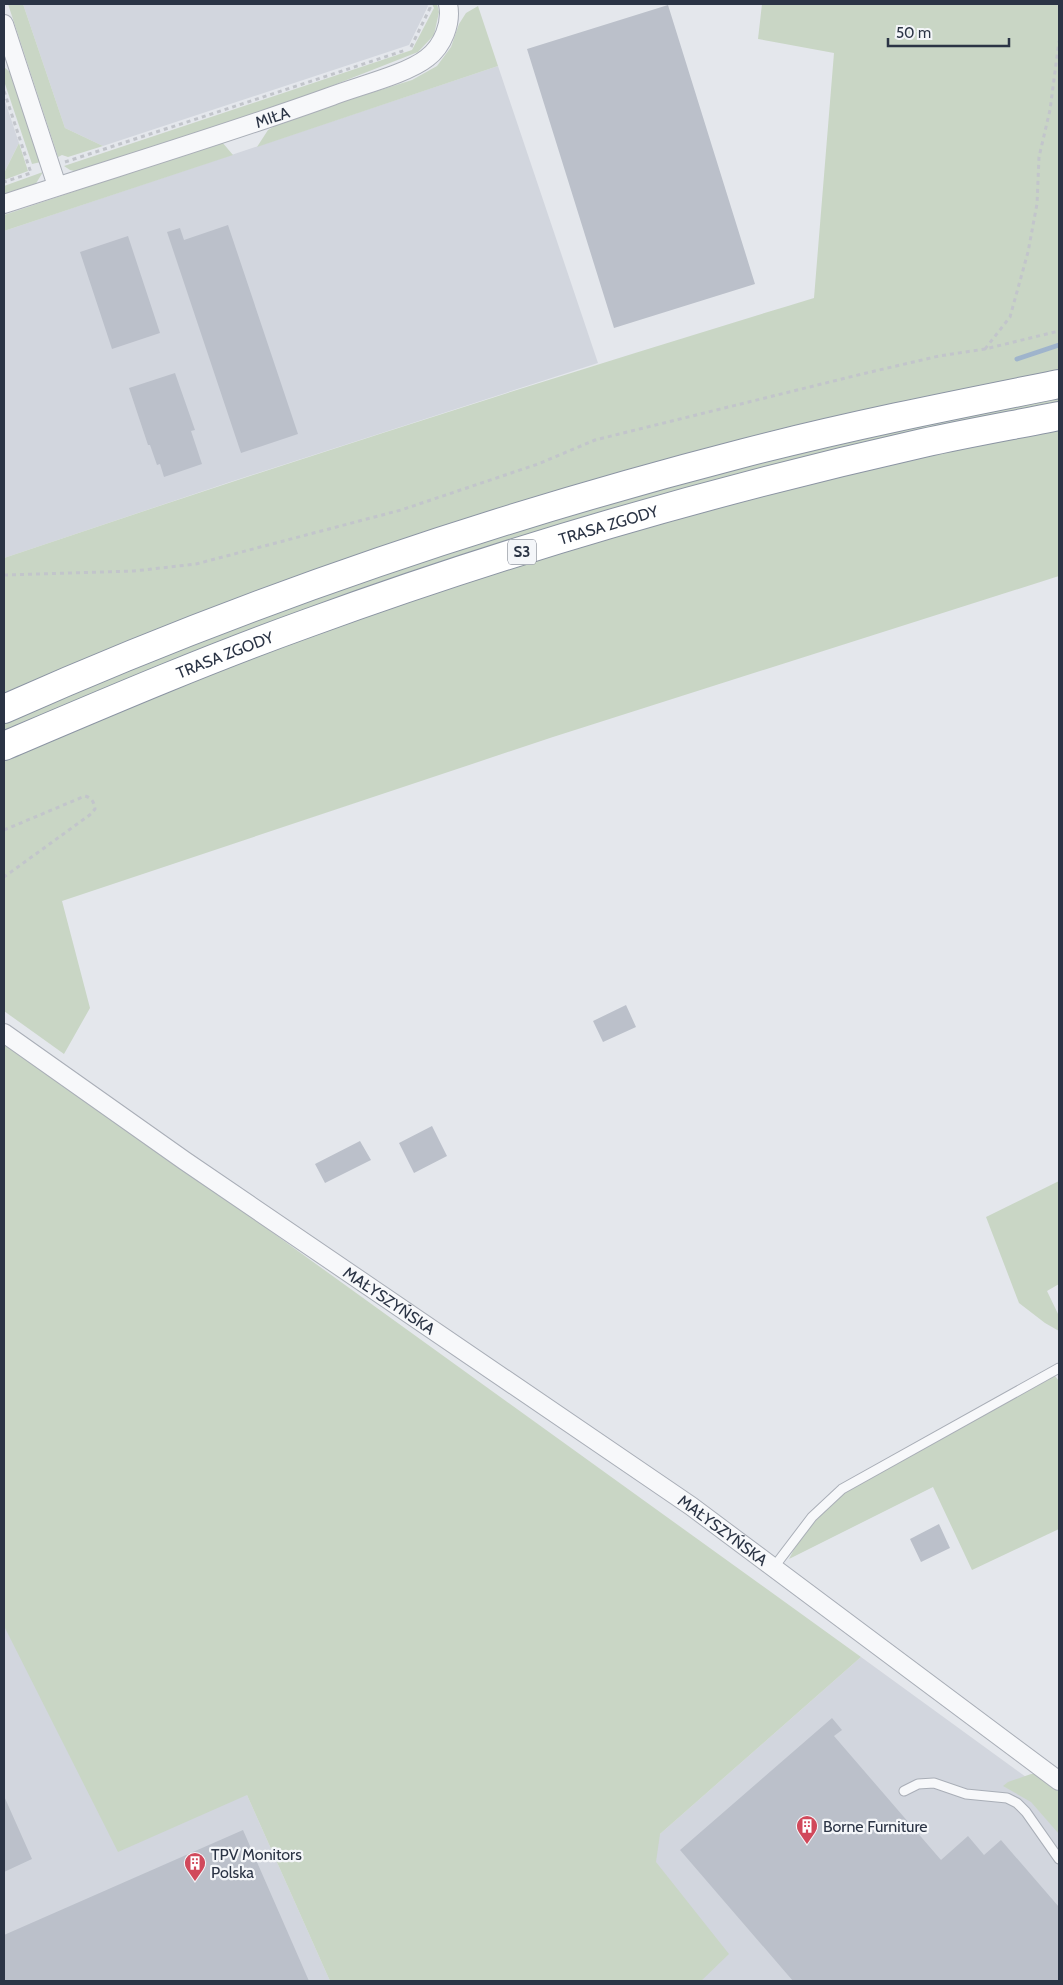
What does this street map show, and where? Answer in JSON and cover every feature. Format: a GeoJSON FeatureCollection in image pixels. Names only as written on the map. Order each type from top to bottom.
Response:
{"type":"FeatureCollection","features":[{"type":"Feature","properties":{"kind":"highway","name":"TRASA ZGODY"},"geometry":{"type":"LineString","coordinates":[[4,709],[142,651],[299,591],[440,542],[591,496],[744,453],[829,432],[1059,384]]}},
{"type":"Feature","properties":{"kind":"highway","name":"TRASA ZGODY"},"geometry":{"type":"LineString","coordinates":[[4,746],[155,682],[309,623],[453,573],[562,539],[752,485],[923,443],[1059,416]]}},
{"type":"Feature","properties":{"kind":"street","name":"MIŁA"},"geometry":{"type":"LineString","coordinates":[[4,204],[298,108],[420,63],[437,48],[442,39],[448,18],[448,4]]}},
{"type":"Feature","properties":{"kind":"street"},"geometry":{"type":"LineString","coordinates":[[4,24],[57,186]]}},
{"type":"Feature","properties":{"kind":"street","name":"MAŁYSZYŃSKA"},"geometry":{"type":"LineString","coordinates":[[4,1033],[185,1161],[691,1506],[1059,1781]]}},
{"type":"Feature","properties":{"kind":"lane","name":"MAŁYSZYŃSKA"},"geometry":{"type":"LineString","coordinates":[[774,1567],[812,1517],[842,1489],[1059,1368]]}},
{"type":"Feature","properties":{"kind":"lane"},"geometry":{"type":"LineString","coordinates":[[904,1791],[918,1784],[934,1783],[966,1794],[1007,1798],[1017,1803],[1026,1812],[1059,1859]]}},
{"type":"Feature","properties":{"kind":"path"},"geometry":{"type":"LineString","coordinates":[[4,182],[411,48],[430,8],[428,4]]}},
{"type":"Feature","properties":{"kind":"path"},"geometry":{"type":"LineString","coordinates":[[985,349],[1010,317],[1028,252],[1037,204],[1039,157],[1050,110],[1059,41]]}},
{"type":"Feature","properties":{"kind":"path"},"geometry":{"type":"LineString","coordinates":[[4,91],[31,172]]}},
{"type":"Feature","properties":{"kind":"path"},"geometry":{"type":"LineString","coordinates":[[4,575],[134,572],[196,564],[401,510],[538,464],[595,440],[881,369],[939,356],[985,349],[1059,331]]}},
{"type":"Feature","properties":{"kind":"path"},"geometry":{"type":"LineString","coordinates":[[4,830],[85,796],[90,797],[94,802],[95,809],[91,814],[4,877]]}},
{"type":"Feature","properties":{"kind":"shaded area"},"geometry":{"type":"Polygon","coordinates":[[[23,4],[427,4],[428,6],[409,45],[103,146],[65,128],[23,4]]]}},
{"type":"Feature","properties":{"kind":"shaded area"},"geometry":{"type":"Polygon","coordinates":[[[498,66],[598,363],[230,482],[4,558],[4,231],[498,66]]]}},
{"type":"Feature","properties":{"kind":"shaded area"},"geometry":{"type":"Polygon","coordinates":[[[4,98],[19,143],[4,173],[4,98]]]}},
{"type":"Feature","properties":{"kind":"shaded area"},"geometry":{"type":"Polygon","coordinates":[[[4,1523],[247,1795],[330,1981],[4,1981],[4,1523]]]}},
{"type":"Feature","properties":{"kind":"shaded area","name":"Borne Furniture"},"geometry":{"type":"Polygon","coordinates":[[[861,1657],[1059,1801],[1059,1981],[493,1981],[861,1657]]]}},
{"type":"Feature","properties":{"kind":"green space"},"geometry":{"type":"Polygon","coordinates":[[[8,4],[23,4],[65,128],[103,146],[68,157],[62,155],[58,157],[8,4]]]}},
{"type":"Feature","properties":{"kind":"green space"},"geometry":{"type":"Polygon","coordinates":[[[432,4],[437,4],[439,12],[434,35],[418,52],[311,94],[78,172],[64,166],[412,50],[434,8],[432,4]]]}},
{"type":"Feature","properties":{"kind":"green space"},"geometry":{"type":"Polygon","coordinates":[[[762,4],[1059,4],[1059,576],[553,737],[62,901],[90,1008],[64,1054],[4,1011],[4,558],[408,425],[814,298],[834,53],[758,39],[762,4]]]}},
{"type":"Feature","properties":{"kind":"green space"},"geometry":{"type":"Polygon","coordinates":[[[478,6],[498,66],[257,147],[268,130],[285,120],[412,80],[437,66],[451,47],[459,24],[466,13],[478,6]]]}},
{"type":"Feature","properties":{"kind":"green space"},"geometry":{"type":"Polygon","coordinates":[[[4,67],[12,74],[41,162],[32,164],[4,81],[4,67]]]}},
{"type":"Feature","properties":{"kind":"green space"},"geometry":{"type":"Polygon","coordinates":[[[222,142],[233,155],[4,231],[4,215],[222,142]]]}},
{"type":"Feature","properties":{"kind":"green space"},"geometry":{"type":"Polygon","coordinates":[[[19,143],[28,171],[4,180],[4,173],[19,143]]]}},
{"type":"Feature","properties":{"kind":"green space"},"geometry":{"type":"Polygon","coordinates":[[[43,172],[35,185],[4,196],[4,186],[43,172]]]}},
{"type":"Feature","properties":{"kind":"green space"},"geometry":{"type":"Polygon","coordinates":[[[4,1039],[861,1657],[660,1834],[656,1862],[729,1954],[701,1981],[330,1981],[247,1795],[118,1852],[4,1626],[4,1039]]]}},
{"type":"Feature","properties":{"kind":"green space"},"geometry":{"type":"Polygon","coordinates":[[[1059,1181],[1059,1284],[1047,1291],[1059,1316],[1059,1331],[1019,1303],[986,1217],[1059,1181]]]}},
{"type":"Feature","properties":{"kind":"green space"},"geometry":{"type":"Polygon","coordinates":[[[1055,1376],[1059,1381],[1059,1529],[972,1570],[933,1487],[789,1559],[800,1539],[815,1521],[848,1489],[1055,1376]]]}},
{"type":"Feature","properties":{"kind":"green space"},"geometry":{"type":"Polygon","coordinates":[[[1031,1774],[1037,1774],[1059,1792],[1059,1834],[1031,1802],[1003,1786],[1008,1782],[1031,1774]]]}},
{"type":"Feature","properties":{"kind":"building"},"geometry":{"type":"Polygon","coordinates":[[[668,5],[755,284],[614,328],[527,49],[668,5]]]}},
{"type":"Feature","properties":{"kind":"building"},"geometry":{"type":"Polygon","coordinates":[[[228,225],[298,434],[241,453],[167,232],[180,228],[184,240],[228,225]]]}},
{"type":"Feature","properties":{"kind":"building"},"geometry":{"type":"Polygon","coordinates":[[[128,236],[160,333],[112,349],[80,252],[128,236]]]}},
{"type":"Feature","properties":{"kind":"building"},"geometry":{"type":"Polygon","coordinates":[[[175,373],[195,430],[191,431],[202,464],[164,477],[160,464],[157,465],[150,445],[148,445],[129,388],[175,373]]]}},
{"type":"Feature","properties":{"kind":"building"},"geometry":{"type":"Polygon","coordinates":[[[626,1005],[636,1027],[603,1042],[593,1021],[626,1005]]]}},
{"type":"Feature","properties":{"kind":"building"},"geometry":{"type":"Polygon","coordinates":[[[432,1126],[447,1156],[414,1173],[399,1143],[432,1126]]]}},
{"type":"Feature","properties":{"kind":"building"},"geometry":{"type":"Polygon","coordinates":[[[360,1141],[371,1160],[325,1183],[315,1164],[360,1141]]]}},
{"type":"Feature","properties":{"kind":"building"},"geometry":{"type":"Polygon","coordinates":[[[939,1524],[950,1548],[921,1562],[910,1539],[939,1524]]]}},
{"type":"Feature","properties":{"kind":"building","name":"Borne Furniture"},"geometry":{"type":"Polygon","coordinates":[[[832,1718],[842,1730],[834,1736],[941,1860],[968,1836],[984,1855],[1001,1840],[1059,1907],[1059,1981],[793,1981],[680,1850],[832,1718]]]}},
{"type":"Feature","properties":{"kind":"building"},"geometry":{"type":"Polygon","coordinates":[[[4,1796],[32,1859],[4,1872],[4,1796]]]}},
{"type":"Feature","properties":{"kind":"building","name":"TPV Monitors Polska"},"geometry":{"type":"Polygon","coordinates":[[[243,1830],[309,1981],[4,1981],[4,1935],[243,1830]]]}},
{"type":"Feature","properties":{"kind":"waterway"},"geometry":{"type":"LineString","coordinates":[[1017,359],[1059,345]]}},
{"type":"Feature","properties":{"kind":"place","name":"Borne Furniture"},"geometry":{"type":"Point","coordinates":[807,1845]}},
{"type":"Feature","properties":{"kind":"place","name":"TPV Monitors Polska"},"geometry":{"type":"Point","coordinates":[195,1882]}}]}
